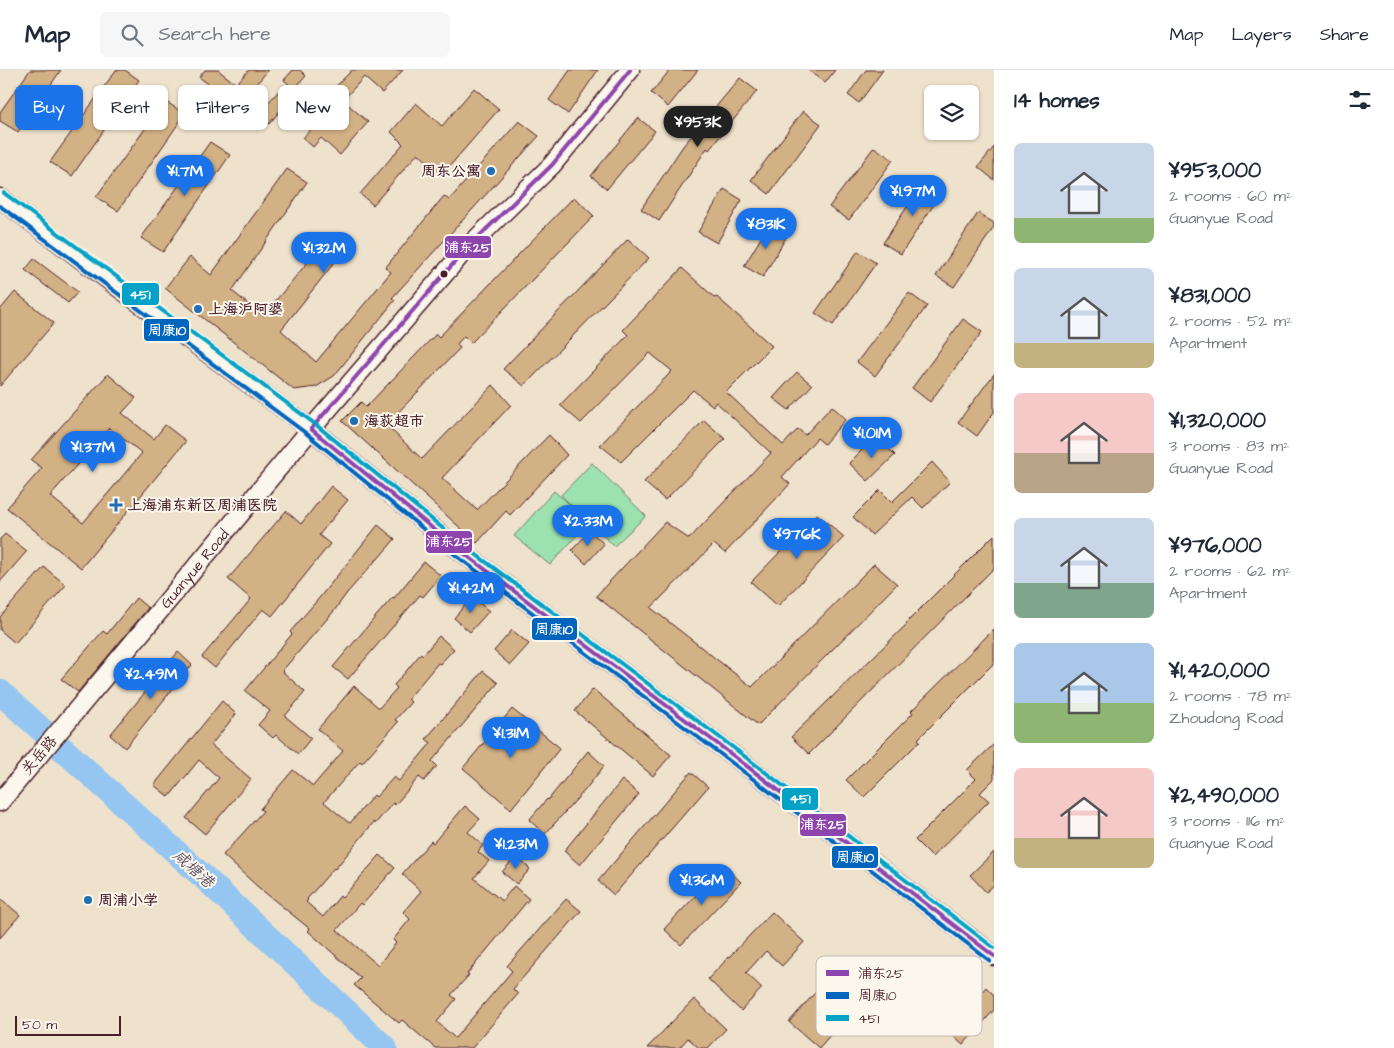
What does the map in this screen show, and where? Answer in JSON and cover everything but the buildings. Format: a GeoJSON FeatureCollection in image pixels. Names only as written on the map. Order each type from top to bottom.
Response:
{"type":"FeatureCollection","features":[{"type":"Feature","properties":{"kind":"street","name":"Guanyue Road"},"geometry":{"type":"LineString","coordinates":[[78,709],[311,429],[465,250],[552,165],[630,70]]}},
{"type":"Feature","properties":{"kind":"street"},"geometry":{"type":"LineString","coordinates":[[0,198],[311,429],[458,549],[735,757],[994,956]]}},
{"type":"Feature","properties":{"kind":"street","name":"关岳路"},"geometry":{"type":"LineString","coordinates":[[0,802],[78,709]]}},
{"type":"Feature","properties":{"kind":"green space"},"geometry":{"type":"Polygon","coordinates":[[[592,463],[646,516],[614,546],[589,522],[550,565],[514,536],[554,491],[574,508],[561,495],[592,463]]]}},
{"type":"Feature","properties":{"kind":"waterway","name":"咸塘港"},"geometry":{"type":"LineString","coordinates":[[0,692],[209,882],[385,1048]]}},
{"type":"Feature","properties":{"kind":"transit line","name":"浦东25"},"geometry":{"type":"LineString","coordinates":[[311,429],[465,250],[552,165],[630,70]]}},
{"type":"Feature","properties":{"kind":"transit line","name":"451"},"geometry":{"type":"LineString","coordinates":[[4,193],[315,424],[462,544],[739,752],[994,948]]}},
{"type":"Feature","properties":{"kind":"transit line","name":"周康10"},"geometry":{"type":"LineString","coordinates":[[0,206],[307,434],[454,554],[731,762],[990,961]]}},
{"type":"Feature","properties":{"kind":"transit line","name":"浦东25"},"geometry":{"type":"LineString","coordinates":[[311,429],[458,549],[735,757],[994,956]]}},
{"type":"Feature","properties":{"kind":"place","name":"周东公寓"},"geometry":{"type":"Point","coordinates":[491,171]}},
{"type":"Feature","properties":{"kind":"place","name":"上海沪阿婆"},"geometry":{"type":"Point","coordinates":[198,309]}},
{"type":"Feature","properties":{"kind":"place","name":"海荻超市"},"geometry":{"type":"Point","coordinates":[354,421]}},
{"type":"Feature","properties":{"kind":"place","name":"上海浦东新区周浦医院"},"geometry":{"type":"Point","coordinates":[116,505]}},
{"type":"Feature","properties":{"kind":"place","name":"周浦小学"},"geometry":{"type":"Point","coordinates":[88,900]}}]}
